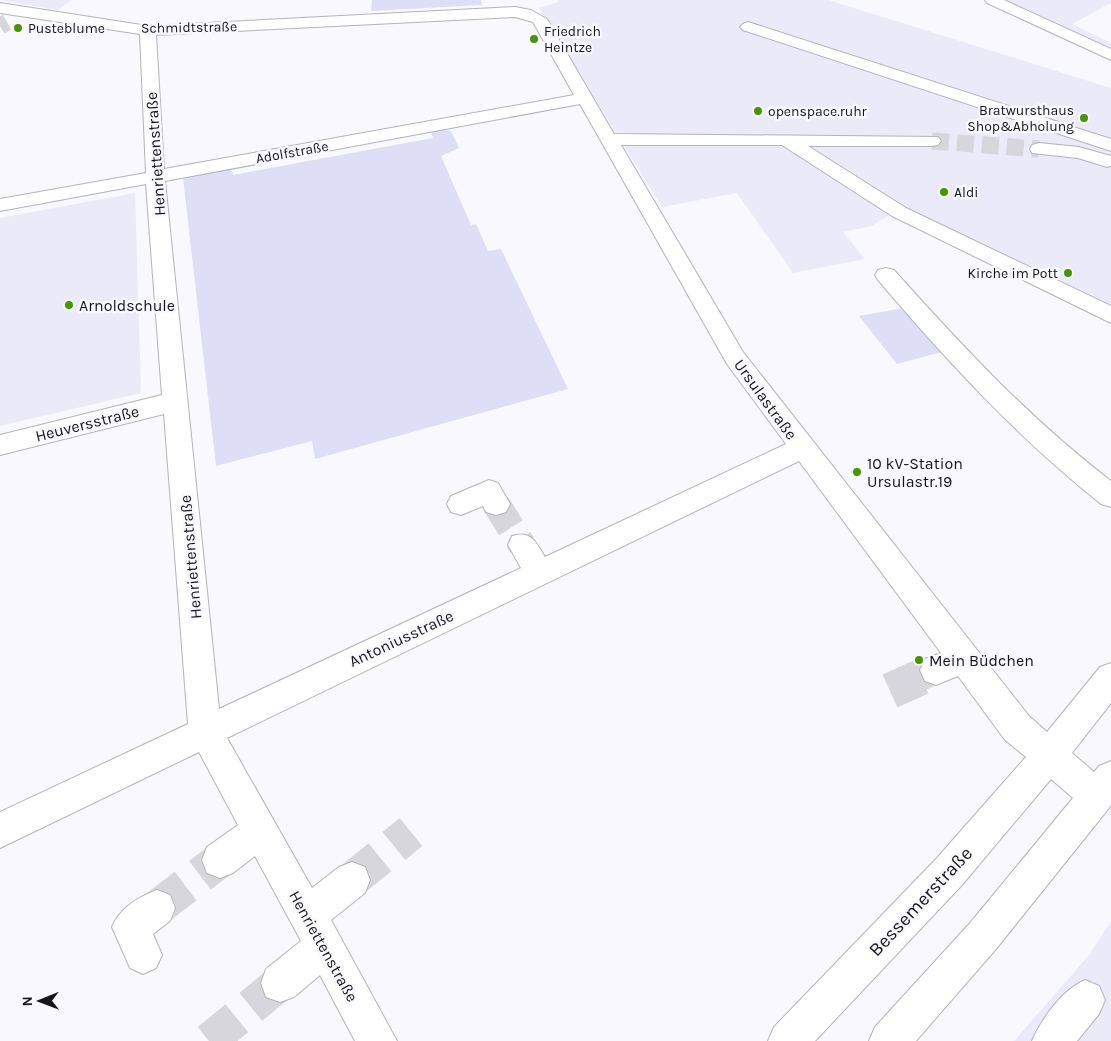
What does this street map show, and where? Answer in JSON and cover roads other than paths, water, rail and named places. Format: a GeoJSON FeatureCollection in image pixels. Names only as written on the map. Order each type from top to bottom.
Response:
{"type":"FeatureCollection","features":[{"type":"Feature","properties":{"kind":"street"},"geometry":{"type":"LineString","coordinates":[[992,0],[1111,55]]}},
{"type":"Feature","properties":{"kind":"street","name":"Schmidtstraße"},"geometry":{"type":"LineString","coordinates":[[3,15],[22,11],[148,30],[351,14],[499,6],[526,13]]}},
{"type":"Feature","properties":{"kind":"street"},"geometry":{"type":"LineString","coordinates":[[1029,16],[1040,13],[1045,9],[1044,6]]}},
{"type":"Feature","properties":{"kind":"street","name":"Ursulastraße"},"geometry":{"type":"LineString","coordinates":[[526,13],[539,20],[735,358],[802,448],[950,664],[1049,756]]}},
{"type":"Feature","properties":{"kind":"street"},"geometry":{"type":"LineString","coordinates":[[748,27],[1111,145]]}},
{"type":"Feature","properties":{"kind":"street","name":"Henriettenstraße"},"geometry":{"type":"LineString","coordinates":[[148,30],[156,177],[174,402],[205,732],[261,830],[376,1041]]}},
{"type":"Feature","properties":{"kind":"street","name":"Adolfstraße"},"geometry":{"type":"LineString","coordinates":[[0,205],[585,98]]}},
{"type":"Feature","properties":{"kind":"street"},"geometry":{"type":"LineString","coordinates":[[609,139],[932,141]]}},
{"type":"Feature","properties":{"kind":"street"},"geometry":{"type":"LineString","coordinates":[[786,140],[899,212],[1111,315]]}},
{"type":"Feature","properties":{"kind":"street"},"geometry":{"type":"LineString","coordinates":[[1039,149],[1079,153],[1111,162]]}},
{"type":"Feature","properties":{"kind":"street"},"geometry":{"type":"LineString","coordinates":[[886,275],[957,353],[1035,432],[1060,456],[1111,496]]}},
{"type":"Feature","properties":{"kind":"street","name":"Heuversstraße"},"geometry":{"type":"LineString","coordinates":[[0,445],[174,402]]}},
{"type":"Feature","properties":{"kind":"street","name":"Antoniusstraße"},"geometry":{"type":"LineString","coordinates":[[0,830],[802,448]]}},
{"type":"Feature","properties":{"kind":"street"},"geometry":{"type":"LineString","coordinates":[[460,504],[488,491],[496,504]]}},
{"type":"Feature","properties":{"kind":"street"},"geometry":{"type":"LineString","coordinates":[[522,545],[539,572]]}},
{"type":"Feature","properties":{"kind":"street","name":"Bessemerstraße"},"geometry":{"type":"LineString","coordinates":[[788,1041],[949,872],[1049,756],[1111,678]]}},
{"type":"Feature","properties":{"kind":"street"},"geometry":{"type":"LineString","coordinates":[[889,1041],[983,936],[1104,787],[1049,756]]}},
{"type":"Feature","properties":{"kind":"street"},"geometry":{"type":"LineString","coordinates":[[220,860],[261,830]]}},
{"type":"Feature","properties":{"kind":"street"},"geometry":{"type":"LineString","coordinates":[[280,983],[352,880]]}},
{"type":"Feature","properties":{"kind":"street"},"geometry":{"type":"LineString","coordinates":[[143,955],[131,927],[157,908]]}},
{"type":"Feature","properties":{"kind":"street"},"geometry":{"type":"LineString","coordinates":[[1052,1041],[1085,1000]]}},
{"type":"Feature","properties":{"kind":"tunnel"},"geometry":{"type":"LineString","coordinates":[[0,26],[7,22]]}},
{"type":"Feature","properties":{"kind":"tunnel"},"geometry":{"type":"LineString","coordinates":[[932,141],[1039,149]]}},
{"type":"Feature","properties":{"kind":"tunnel"},"geometry":{"type":"LineString","coordinates":[[496,504],[522,545]]}},
{"type":"Feature","properties":{"kind":"tunnel"},"geometry":{"type":"LineString","coordinates":[[918,678],[936,670]]}},
{"type":"Feature","properties":{"kind":"tunnel"},"geometry":{"type":"LineString","coordinates":[[890,691],[921,677]]}},
{"type":"Feature","properties":{"kind":"tunnel"},"geometry":{"type":"LineString","coordinates":[[352,880],[411,832]]}},
{"type":"Feature","properties":{"kind":"tunnel"},"geometry":{"type":"LineString","coordinates":[[157,908],[220,860]]}},
{"type":"Feature","properties":{"kind":"tunnel"},"geometry":{"type":"LineString","coordinates":[[209,1041],[280,983]]}},
{"type":"Feature","properties":{"kind":"place","name":"Pusteblume"},"geometry":{"type":"Point","coordinates":[18,28]}},
{"type":"Feature","properties":{"kind":"place","name":"Friedrich Heintze"},"geometry":{"type":"Point","coordinates":[534,39]}},
{"type":"Feature","properties":{"kind":"place","name":"openspace.ruhr"},"geometry":{"type":"Point","coordinates":[758,111]}},
{"type":"Feature","properties":{"kind":"place","name":"Bratwursthaus Shop&Abholung"},"geometry":{"type":"Point","coordinates":[1084,118]}},
{"type":"Feature","properties":{"kind":"place","name":"Aldi"},"geometry":{"type":"Point","coordinates":[944,192]}},
{"type":"Feature","properties":{"kind":"place","name":"Kirche im Pott"},"geometry":{"type":"Point","coordinates":[1068,273]}},
{"type":"Feature","properties":{"kind":"place","name":"Arnoldschule"},"geometry":{"type":"Point","coordinates":[69,305]}},
{"type":"Feature","properties":{"kind":"place","name":"10 kV-Station Ursulastr.19"},"geometry":{"type":"Point","coordinates":[857,472]}},
{"type":"Feature","properties":{"kind":"place","name":"Mein Büdchen"},"geometry":{"type":"Point","coordinates":[919,660]}}]}
